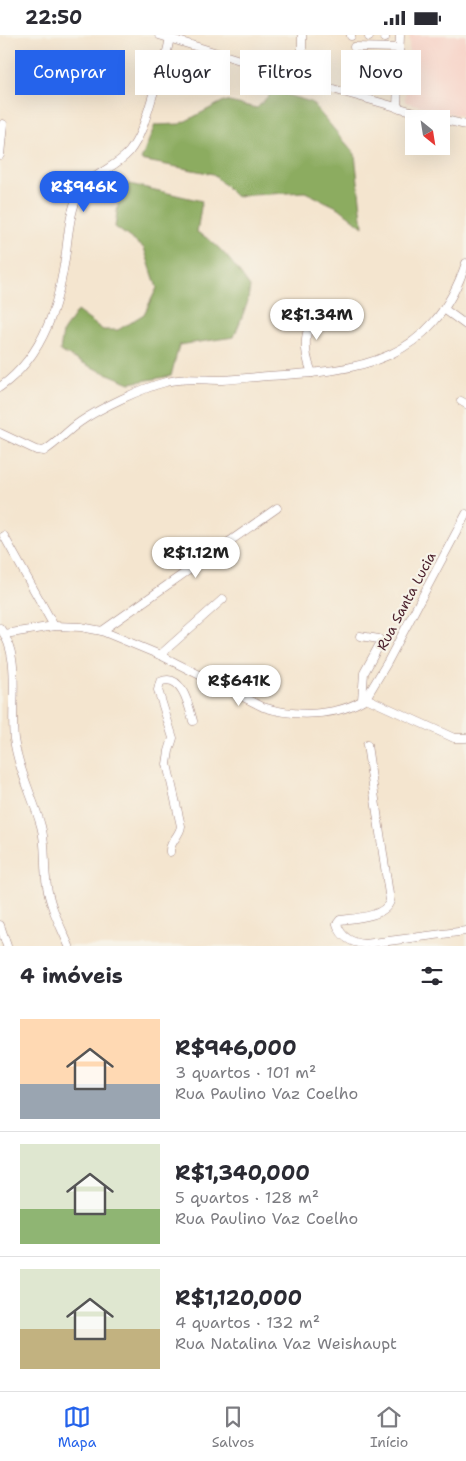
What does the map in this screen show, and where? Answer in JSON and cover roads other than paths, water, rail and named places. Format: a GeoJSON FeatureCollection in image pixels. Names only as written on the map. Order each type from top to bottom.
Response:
{"type":"FeatureCollection","features":[{"type":"Feature","properties":{"kind":"street"},"geometry":{"type":"LineString","coordinates":[[159,35],[170,36],[240,59]]}},
{"type":"Feature","properties":{"kind":"street"},"geometry":{"type":"LineString","coordinates":[[302,35],[302,50]]}},
{"type":"Feature","properties":{"kind":"street"},"geometry":{"type":"LineString","coordinates":[[396,107],[400,35]]}},
{"type":"Feature","properties":{"kind":"street"},"geometry":{"type":"LineString","coordinates":[[0,387],[21,369],[47,328],[57,305],[77,198],[91,179],[119,161],[134,143],[146,118],[170,36]]}},
{"type":"Feature","properties":{"kind":"street"},"geometry":{"type":"LineString","coordinates":[[354,47],[399,48]]}},
{"type":"Feature","properties":{"kind":"street"},"geometry":{"type":"LineString","coordinates":[[331,88],[407,110]]}},
{"type":"Feature","properties":{"kind":"street"},"geometry":{"type":"LineString","coordinates":[[450,121],[466,125]]}},
{"type":"Feature","properties":{"kind":"street"},"geometry":{"type":"LineString","coordinates":[[0,155],[3,125]]}},
{"type":"Feature","properties":{"kind":"street"},"geometry":{"type":"LineString","coordinates":[[0,433],[36,450],[44,451],[80,422],[102,409],[163,383],[178,379],[223,380],[312,373],[370,363],[404,348],[434,322],[444,309],[462,275],[466,263]]}},
{"type":"Feature","properties":{"kind":"street"},"geometry":{"type":"LineString","coordinates":[[312,373],[306,357],[306,337],[314,309]]}},
{"type":"Feature","properties":{"kind":"street"},"geometry":{"type":"LineString","coordinates":[[444,309],[466,325]]}},
{"type":"Feature","properties":{"kind":"street"},"geometry":{"type":"LineString","coordinates":[[102,631],[277,508]]}},
{"type":"Feature","properties":{"kind":"street","name":"Rua Santa Lucia"},"geometry":{"type":"LineString","coordinates":[[364,699],[387,663],[466,514]]}},
{"type":"Feature","properties":{"kind":"street"},"geometry":{"type":"LineString","coordinates":[[4,536],[54,626]]}},
{"type":"Feature","properties":{"kind":"street"},"geometry":{"type":"LineString","coordinates":[[160,655],[223,599]]}},
{"type":"Feature","properties":{"kind":"street"},"geometry":{"type":"LineString","coordinates":[[69,946],[49,897],[46,879],[44,836],[18,759],[14,740],[12,662],[2,631],[54,626],[81,627],[102,631],[160,655],[263,707],[278,712],[295,714],[335,710],[358,703],[364,699]]}},
{"type":"Feature","properties":{"kind":"street"},"geometry":{"type":"LineString","coordinates":[[360,636],[382,641],[364,673],[364,699]]}},
{"type":"Feature","properties":{"kind":"street"},"geometry":{"type":"LineString","coordinates":[[170,852],[170,847],[181,829],[181,825],[167,764],[168,751],[174,738],[158,689],[160,682],[165,680],[171,681],[183,690],[193,721]]}},
{"type":"Feature","properties":{"kind":"street"},"geometry":{"type":"LineString","coordinates":[[364,699],[454,738],[466,738]]}},
{"type":"Feature","properties":{"kind":"street"},"geometry":{"type":"LineString","coordinates":[[367,745],[390,901],[388,907],[380,913],[340,920],[337,923],[340,932],[350,941],[366,944],[466,931]]}},
{"type":"Feature","properties":{"kind":"street"},"geometry":{"type":"LineString","coordinates":[[0,925],[7,946]]}}]}
